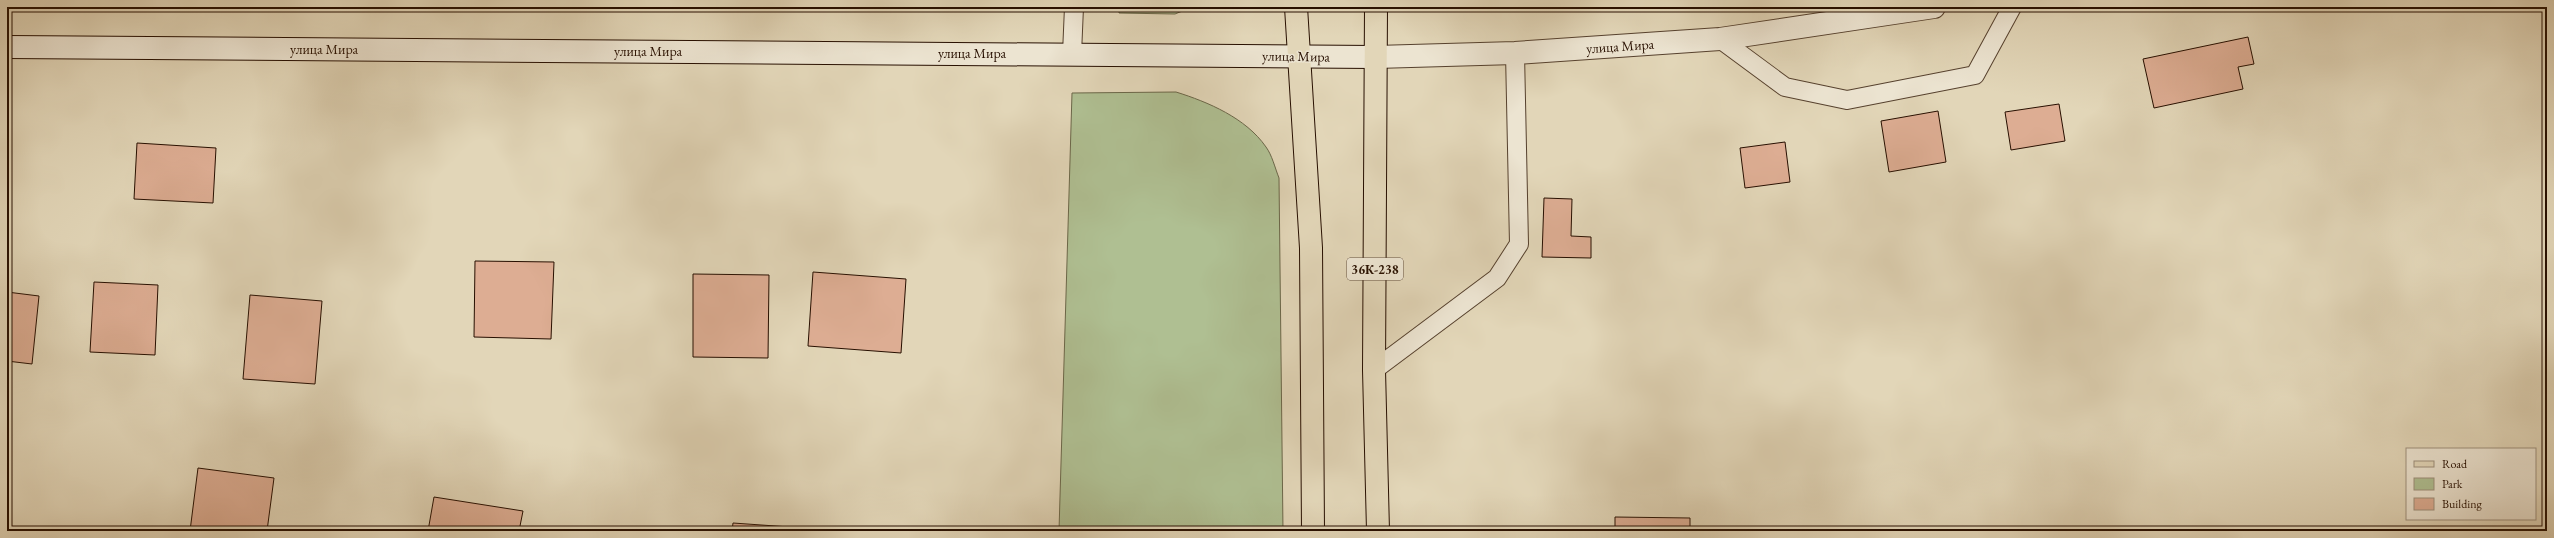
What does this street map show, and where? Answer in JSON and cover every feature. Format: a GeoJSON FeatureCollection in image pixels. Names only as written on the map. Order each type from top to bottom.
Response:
{"type":"FeatureCollection","features":[{"type":"Feature","properties":{"kind":"main road"},"geometry":{"type":"LineString","coordinates":[[1296,7],[1311,248],[1313,531]]}},
{"type":"Feature","properties":{"kind":"main road","name":"36К-238"},"geometry":{"type":"LineString","coordinates":[[1376,7],[1374,370],[1378,531]]}},
{"type":"Feature","properties":{"kind":"main road","name":"улица Мира"},"geometry":{"type":"LineString","coordinates":[[7,47],[1376,57],[1515,54],[1720,39],[1934,7]]}},
{"type":"Feature","properties":{"kind":"lane"},"geometry":{"type":"LineString","coordinates":[[1072,54],[1074,7]]}},
{"type":"Feature","properties":{"kind":"lane"},"geometry":{"type":"LineString","coordinates":[[1720,39],[1785,87],[1847,100],[1975,75],[2012,7]]}},
{"type":"Feature","properties":{"kind":"lane"},"geometry":{"type":"LineString","coordinates":[[1374,370],[1497,278],[1518,244],[1515,54]]}},
{"type":"Feature","properties":{"kind":"green space"},"geometry":{"type":"Polygon","coordinates":[[[1119,7],[1192,7],[1175,14],[1119,13],[1119,7]]]}},
{"type":"Feature","properties":{"kind":"green space"},"geometry":{"type":"Polygon","coordinates":[[[1176,92],[1226,112],[1248,128],[1258,137],[1268,150],[1279,178],[1283,531],[1059,531],[1072,93],[1176,92]]]}},
{"type":"Feature","properties":{"kind":"building"},"geometry":{"type":"Polygon","coordinates":[[[2248,37],[2254,64],[2238,67],[2243,89],[2154,108],[2143,59],[2248,37]]]}},
{"type":"Feature","properties":{"kind":"building"},"geometry":{"type":"Polygon","coordinates":[[[2059,104],[2065,141],[2011,150],[2005,112],[2059,104]]]}},
{"type":"Feature","properties":{"kind":"building"},"geometry":{"type":"Polygon","coordinates":[[[1938,111],[1946,162],[1889,172],[1881,121],[1938,111]]]}},
{"type":"Feature","properties":{"kind":"building"},"geometry":{"type":"Polygon","coordinates":[[[1785,142],[1790,182],[1745,188],[1740,148],[1785,142]]]}},
{"type":"Feature","properties":{"kind":"building"},"geometry":{"type":"Polygon","coordinates":[[[137,143],[216,148],[213,203],[134,199],[137,143]]]}},
{"type":"Feature","properties":{"kind":"building"},"geometry":{"type":"Polygon","coordinates":[[[1544,198],[1572,199],[1571,236],[1591,237],[1591,258],[1542,257],[1544,198]]]}},
{"type":"Feature","properties":{"kind":"building"},"geometry":{"type":"Polygon","coordinates":[[[475,261],[554,262],[551,339],[474,337],[475,261]]]}},
{"type":"Feature","properties":{"kind":"building"},"geometry":{"type":"Polygon","coordinates":[[[813,272],[906,279],[901,353],[808,346],[813,272]]]}},
{"type":"Feature","properties":{"kind":"building"},"geometry":{"type":"Polygon","coordinates":[[[693,274],[769,275],[768,358],[693,357],[693,274]]]}},
{"type":"Feature","properties":{"kind":"building"},"geometry":{"type":"Polygon","coordinates":[[[94,282],[158,285],[155,355],[90,352],[94,282]]]}},
{"type":"Feature","properties":{"kind":"building"},"geometry":{"type":"Polygon","coordinates":[[[7,292],[39,296],[32,364],[7,361],[7,292]]]}},
{"type":"Feature","properties":{"kind":"building"},"geometry":{"type":"Polygon","coordinates":[[[250,295],[322,301],[315,384],[243,379],[250,295]]]}},
{"type":"Feature","properties":{"kind":"building"},"geometry":{"type":"Polygon","coordinates":[[[198,468],[274,478],[267,531],[190,531],[198,468]]]}},
{"type":"Feature","properties":{"kind":"building"},"geometry":{"type":"Polygon","coordinates":[[[434,497],[523,511],[519,531],[428,531],[434,497]]]}},
{"type":"Feature","properties":{"kind":"building"},"geometry":{"type":"Polygon","coordinates":[[[1615,517],[1690,518],[1690,531],[1615,531],[1615,517]]]}},
{"type":"Feature","properties":{"kind":"building"},"geometry":{"type":"Polygon","coordinates":[[[733,523],[846,531],[732,531],[733,523]]]}}]}
